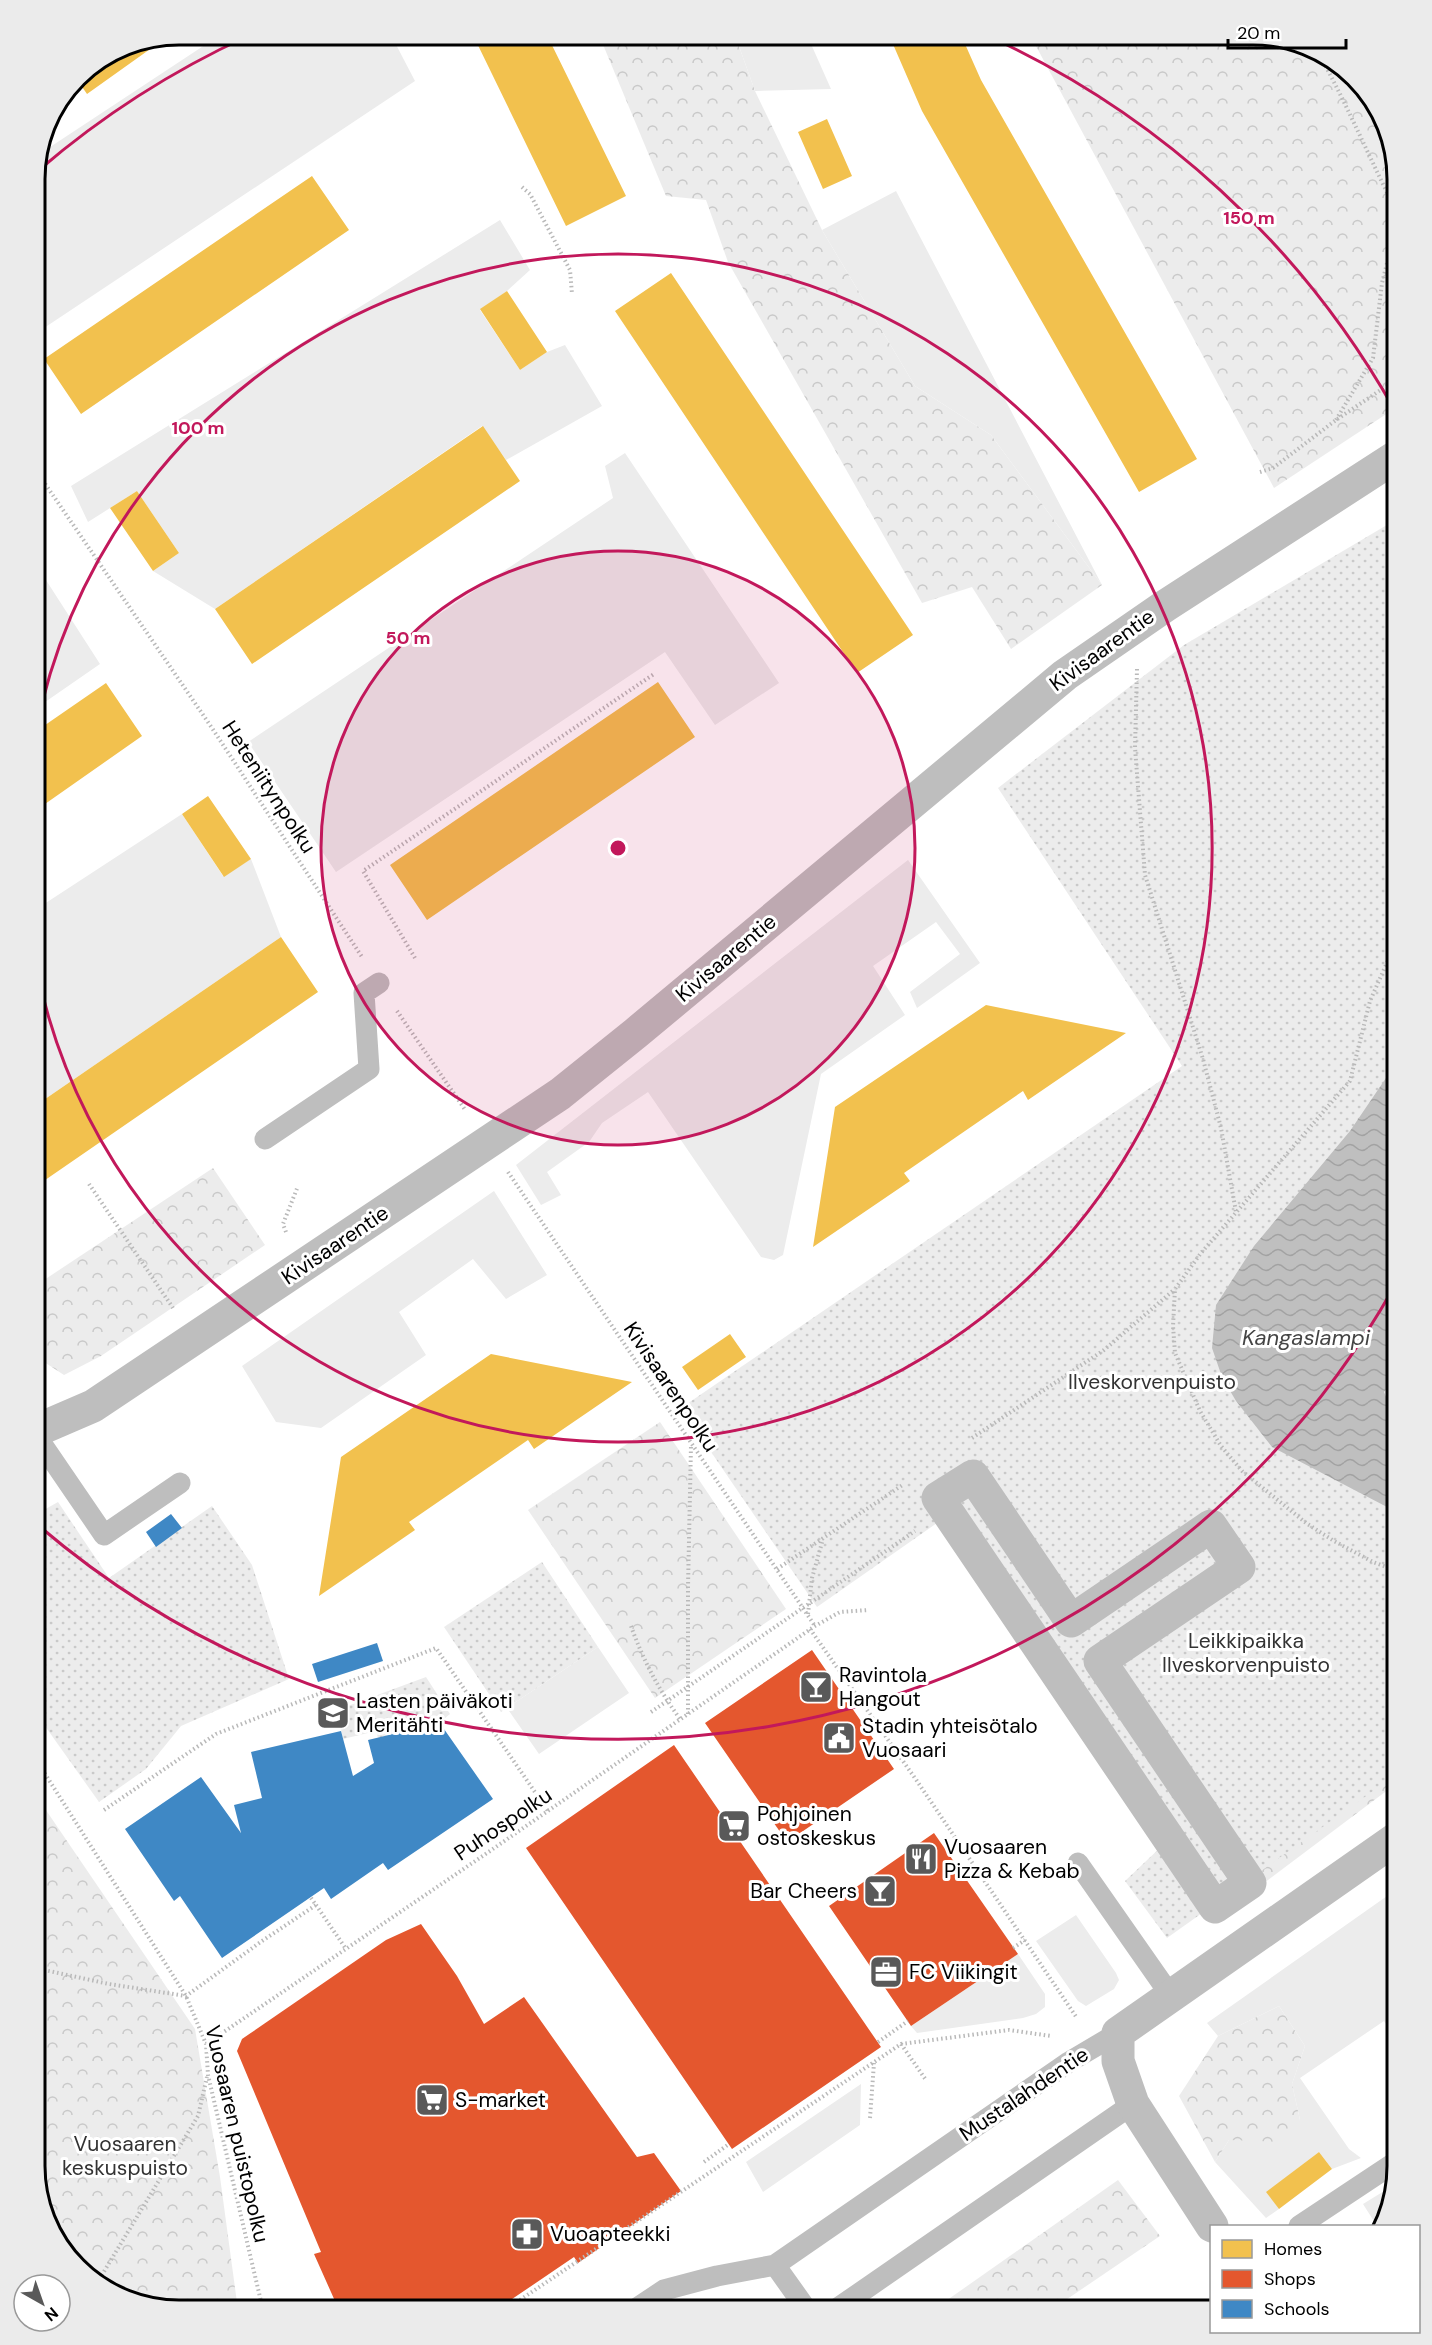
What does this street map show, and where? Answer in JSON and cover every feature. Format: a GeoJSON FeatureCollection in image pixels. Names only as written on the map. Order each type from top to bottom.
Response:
{"type":"FeatureCollection","features":[{"type":"Feature","properties":{"kind":"street","name":"Kivisaarentie"},"geometry":{"type":"LineString","coordinates":[[45,1428],[93,1406],[560,1094],[1065,675],[1139,623],[1387,463]]}},
{"type":"Feature","properties":{"kind":"street"},"geometry":{"type":"LineString","coordinates":[[973,1476],[1071,1621],[1211,1526],[1239,1567],[1100,1661],[1250,1883],[1215,1907],[946,1510],[938,1498],[973,1476]]}},
{"type":"Feature","properties":{"kind":"street","name":"Mustalahdentie"},"geometry":{"type":"LineString","coordinates":[[1118,2033],[1387,1846]]}},
{"type":"Feature","properties":{"kind":"street"},"geometry":{"type":"LineString","coordinates":[[1118,2033],[1118,2061],[1133,2104],[1211,2225]]}},
{"type":"Feature","properties":{"kind":"lane"},"geometry":{"type":"LineString","coordinates":[[265,1139],[369,1069],[364,993],[379,983]]}},
{"type":"Feature","properties":{"kind":"lane"},"geometry":{"type":"LineString","coordinates":[[45,1447],[104,1535],[180,1484]]}},
{"type":"Feature","properties":{"kind":"lane"},"geometry":{"type":"LineString","coordinates":[[1078,1863],[1171,1996]]}},
{"type":"Feature","properties":{"kind":"lane","name":"Mustalahdentie"},"geometry":{"type":"LineString","coordinates":[[649,2300],[664,2290],[717,2276],[776,2265],[1050,2074],[1118,2033]]}},
{"type":"Feature","properties":{"kind":"lane"},"geometry":{"type":"LineString","coordinates":[[849,2300],[1133,2104]]}},
{"type":"Feature","properties":{"kind":"lane"},"geometry":{"type":"LineString","coordinates":[[1301,2225],[1387,2168]]}},
{"type":"Feature","properties":{"kind":"lane"},"geometry":{"type":"LineString","coordinates":[[776,2265],[800,2300]]}},
{"type":"Feature","properties":{"kind":"path"},"geometry":{"type":"LineString","coordinates":[[1327,68],[1344,99],[1387,192]]}},
{"type":"Feature","properties":{"kind":"path"},"geometry":{"type":"LineString","coordinates":[[522,187],[531,194],[570,270],[572,294]]}},
{"type":"Feature","properties":{"kind":"path"},"geometry":{"type":"LineString","coordinates":[[1336,420],[1373,358],[1382,283],[1387,265]]}},
{"type":"Feature","properties":{"kind":"path"},"geometry":{"type":"LineString","coordinates":[[1260,472],[1273,468],[1336,420],[1387,386]]}},
{"type":"Feature","properties":{"kind":"path","name":"Heteniitynpolku"},"geometry":{"type":"LineString","coordinates":[[45,484],[212,728],[468,1115]]}},
{"type":"Feature","properties":{"kind":"path"},"geometry":{"type":"LineString","coordinates":[[1139,623],[1135,748],[1145,875],[1206,1070],[1221,1128],[1236,1213]]}},
{"type":"Feature","properties":{"kind":"path"},"geometry":{"type":"LineString","coordinates":[[416,958],[363,871],[654,674]]}},
{"type":"Feature","properties":{"kind":"path"},"geometry":{"type":"LineString","coordinates":[[969,1440],[1104,1350],[1176,1289],[1201,1253],[1350,1081],[1370,1001],[1387,964]]}},
{"type":"Feature","properties":{"kind":"path","name":"Kivisaarenpolku"},"geometry":{"type":"LineString","coordinates":[[504,1165],[816,1626]]}},
{"type":"Feature","properties":{"kind":"path"},"geometry":{"type":"LineString","coordinates":[[89,1184],[175,1311]]}},
{"type":"Feature","properties":{"kind":"path"},"geometry":{"type":"LineString","coordinates":[[288,1239],[283,1224],[298,1185]]}},
{"type":"Feature","properties":{"kind":"path"},"geometry":{"type":"LineString","coordinates":[[1176,1289],[1173,1326],[1174,1353],[1200,1411],[1221,1446],[1242,1471],[1306,1523],[1334,1541],[1387,1567]]}},
{"type":"Feature","properties":{"kind":"path"},"geometry":{"type":"LineString","coordinates":[[688,1715],[688,1587],[692,1443]]}},
{"type":"Feature","properties":{"kind":"path"},"geometry":{"type":"LineString","coordinates":[[777,1569],[911,1479]]}},
{"type":"Feature","properties":{"kind":"path"},"geometry":{"type":"LineString","coordinates":[[651,1712],[946,1510]]}},
{"type":"Feature","properties":{"kind":"path"},"geometry":{"type":"LineString","coordinates":[[808,1614],[816,1557],[824,1538]]}},
{"type":"Feature","properties":{"kind":"path","name":"Puhospolku"},"geometry":{"type":"LineString","coordinates":[[206,2044],[810,1629],[840,1612],[868,1610]]}},
{"type":"Feature","properties":{"kind":"path"},"geometry":{"type":"LineString","coordinates":[[631,1626],[642,1656],[667,1701],[680,1719]]}},
{"type":"Feature","properties":{"kind":"path"},"geometry":{"type":"LineString","coordinates":[[810,1629],[917,1781],[1077,2018]]}},
{"type":"Feature","properties":{"kind":"path"},"geometry":{"type":"LineString","coordinates":[[104,1810],[216,1734],[436,1648],[548,1811]]}},
{"type":"Feature","properties":{"kind":"path","name":"Vuosaaren puistopolku"},"geometry":{"type":"LineString","coordinates":[[45,1775],[186,1996],[206,2044],[208,2075],[260,2300]]}},
{"type":"Feature","properties":{"kind":"path"},"geometry":{"type":"LineString","coordinates":[[917,1781],[922,1777]]}},
{"type":"Feature","properties":{"kind":"path"},"geometry":{"type":"LineString","coordinates":[[311,1898],[346,1948]]}},
{"type":"Feature","properties":{"kind":"path"},"geometry":{"type":"LineString","coordinates":[[45,1970],[109,1984],[186,1996],[316,1905]]}},
{"type":"Feature","properties":{"kind":"path"},"geometry":{"type":"LineString","coordinates":[[1013,1948],[1025,1940]]}},
{"type":"Feature","properties":{"kind":"path"},"geometry":{"type":"LineString","coordinates":[[878,2042],[908,2021]]}},
{"type":"Feature","properties":{"kind":"path"},"geometry":{"type":"LineString","coordinates":[[520,2300],[901,2044],[1009,2030],[1051,2036]]}},
{"type":"Feature","properties":{"kind":"path"},"geometry":{"type":"LineString","coordinates":[[901,2044],[926,2080]]}},
{"type":"Feature","properties":{"kind":"path"},"geometry":{"type":"LineString","coordinates":[[870,2118],[873,2063]]}},
{"type":"Feature","properties":{"kind":"path"},"geometry":{"type":"LineString","coordinates":[[102,2275],[198,2116],[208,2075]]}},
{"type":"Feature","properties":{"kind":"path"},"geometry":{"type":"LineString","coordinates":[[704,2162],[729,2144]]}},
{"type":"Feature","properties":{"kind":"green space"},"geometry":{"type":"Polygon","coordinates":[[[205,45],[396,45],[415,81],[45,327],[45,170],[49,148],[205,45]]]}},
{"type":"Feature","properties":{"kind":"green space"},"geometry":{"type":"Polygon","coordinates":[[[603,45],[739,45],[755,91],[822,230],[915,386],[991,435],[1102,585],[1011,649],[972,587],[922,603],[728,262],[706,200],[666,196],[603,45]]]}},
{"type":"Feature","properties":{"kind":"green space"},"geometry":{"type":"Polygon","coordinates":[[[739,45],[811,45],[831,89],[755,91],[739,45]]]}},
{"type":"Feature","properties":{"kind":"green space"},"geometry":{"type":"Polygon","coordinates":[[[1035,45],[1262,45],[1279,48],[1312,59],[1341,78],[1354,91],[1373,120],[1380,136],[1387,179],[1387,414],[1274,488],[1035,45]]]}},
{"type":"Feature","properties":{"kind":"green space"},"geometry":{"type":"Polygon","coordinates":[[[896,191],[1102,585],[991,435],[915,386],[822,230],[896,191]]]}},
{"type":"Feature","properties":{"kind":"green space"},"geometry":{"type":"Polygon","coordinates":[[[500,220],[530,270],[507,291],[480,310],[520,370],[547,352],[565,345],[602,406],[506,460],[482,426],[215,609],[153,571],[179,553],[137,491],[88,522],[71,486],[500,220]]]}},
{"type":"Feature","properties":{"kind":"green space"},"geometry":{"type":"Polygon","coordinates":[[[625,453],[779,683],[715,725],[665,652],[336,872],[248,742],[613,498],[605,466],[625,453]]]}},
{"type":"Feature","properties":{"kind":"green space","name":"Ilveskorvenpuisto"},"geometry":{"type":"Polygon","coordinates":[[[1387,525],[1387,1781],[1167,1938],[1125,1881],[1163,1845],[947,1516],[817,1607],[681,1408],[1182,1066],[998,788],[1184,645],[1387,525]]]}},
{"type":"Feature","properties":{"kind":"green space"},"geometry":{"type":"Polygon","coordinates":[[[45,579],[100,664],[45,702],[45,579]]]}},
{"type":"Feature","properties":{"kind":"green space"},"geometry":{"type":"Polygon","coordinates":[[[182,814],[223,876],[251,859],[281,937],[45,1099],[45,903],[182,814]]]}},
{"type":"Feature","properties":{"kind":"green space"},"geometry":{"type":"Polygon","coordinates":[[[908,860],[980,963],[917,1008],[910,992],[960,954],[936,922],[873,966],[905,1015],[821,1074],[783,1255],[774,1260],[761,1257],[648,1092],[602,1123],[589,1142],[547,1172],[561,1195],[541,1205],[516,1165],[908,860]]]}},
{"type":"Feature","properties":{"kind":"green space"},"geometry":{"type":"Polygon","coordinates":[[[213,1168],[265,1245],[101,1356],[64,1375],[45,1363],[45,1279],[213,1168]]]}},
{"type":"Feature","properties":{"kind":"green space"},"geometry":{"type":"Polygon","coordinates":[[[494,1191],[547,1275],[506,1299],[473,1259],[399,1312],[426,1355],[321,1428],[276,1422],[242,1366],[494,1191]]]}},
{"type":"Feature","properties":{"kind":"green space"},"geometry":{"type":"Polygon","coordinates":[[[660,1422],[786,1609],[655,1698],[528,1510],[660,1422]]]}},
{"type":"Feature","properties":{"kind":"green space"},"geometry":{"type":"Polygon","coordinates":[[[58,1502],[109,1578],[212,1506],[252,1565],[289,1679],[181,1726],[146,1769],[99,1802],[45,1726],[45,1509],[58,1502]]]}},
{"type":"Feature","properties":{"kind":"green space"},"geometry":{"type":"Polygon","coordinates":[[[542,1562],[598,1647],[501,1712],[444,1627],[542,1562]]]}},
{"type":"Feature","properties":{"kind":"green space"},"geometry":{"type":"Polygon","coordinates":[[[598,1647],[629,1693],[539,1754],[507,1708],[598,1647]]]}},
{"type":"Feature","properties":{"kind":"green space"},"geometry":{"type":"Polygon","coordinates":[[[426,1677],[450,1714],[439,1723],[436,1719],[420,1730],[418,1728],[378,1738],[376,1731],[343,1739],[337,1710],[426,1677]]]}},
{"type":"Feature","properties":{"kind":"green space"},"geometry":{"type":"Polygon","coordinates":[[[1387,1739],[1387,1791],[1256,1889],[1231,1815],[1387,1739]]]}},
{"type":"Feature","properties":{"kind":"green space","name":"Vuosaaren keskuspuisto"},"geometry":{"type":"Polygon","coordinates":[[[45,1809],[195,2029],[220,2177],[237,2300],[170,2300],[136,2293],[120,2286],[91,2267],[78,2254],[59,2225],[52,2209],[45,2175],[45,1809]]]}},
{"type":"Feature","properties":{"kind":"green space"},"geometry":{"type":"Polygon","coordinates":[[[1387,1896],[1387,2025],[1384,2021],[1300,2078],[1349,2149],[1361,2158],[1332,2169],[1319,2152],[1267,2192],[1279,2209],[1266,2218],[1215,2162],[1229,2140],[1300,2120],[1292,2084],[1305,2046],[1279,2006],[1218,2036],[1207,2023],[1387,1896]]]}},
{"type":"Feature","properties":{"kind":"green space"},"geometry":{"type":"Polygon","coordinates":[[[1076,1915],[1119,1980],[1114,1989],[1086,2006],[1078,2001],[1036,1941],[1076,1915]]]}},
{"type":"Feature","properties":{"kind":"green space"},"geometry":{"type":"Polygon","coordinates":[[[1018,1954],[1045,1994],[1045,2007],[1036,2014],[1023,2018],[917,2033],[911,2026],[1018,1954]]]}},
{"type":"Feature","properties":{"kind":"green space"},"geometry":{"type":"Polygon","coordinates":[[[1279,2006],[1305,2046],[1292,2084],[1300,2120],[1284,2142],[1229,2140],[1215,2162],[1179,2096],[1218,2036],[1279,2006]]]}},
{"type":"Feature","properties":{"kind":"green space"},"geometry":{"type":"Polygon","coordinates":[[[861,2084],[860,2125],[763,2192],[746,2162],[861,2084]]]}},
{"type":"Feature","properties":{"kind":"green space"},"geometry":{"type":"Polygon","coordinates":[[[1118,2180],[1160,2236],[1066,2300],[947,2300],[1118,2180]]]}},
{"type":"Feature","properties":{"kind":"green space"},"geometry":{"type":"Polygon","coordinates":[[[1384,2191],[1374,2222],[1363,2204],[1384,2191]]]}},
{"type":"Feature","properties":{"kind":"water","name":"Kangaslampi"},"geometry":{"type":"Polygon","coordinates":[[[1387,1076],[1387,1388],[1384,1392],[1387,1399],[1387,1507],[1272,1447],[1236,1401],[1222,1377],[1212,1348],[1216,1305],[1254,1246],[1350,1131],[1387,1076]]]}},
{"type":"Feature","properties":{"kind":"building: Homes"},"geometry":{"type":"Polygon","coordinates":[[[478,45],[552,45],[626,196],[566,226],[478,45]]]}},
{"type":"Feature","properties":{"kind":"building: Homes"},"geometry":{"type":"Polygon","coordinates":[[[893,45],[965,45],[981,80],[1197,459],[1139,492],[922,111],[893,45]]]}},
{"type":"Feature","properties":{"kind":"building: Homes"},"geometry":{"type":"Polygon","coordinates":[[[151,48],[87,94],[82,87],[84,84],[112,63],[136,52],[151,48]]]}},
{"type":"Feature","properties":{"kind":"building: Homes"},"geometry":{"type":"Polygon","coordinates":[[[827,119],[852,176],[823,189],[798,132],[827,119]]]}},
{"type":"Feature","properties":{"kind":"building: Homes"},"geometry":{"type":"Polygon","coordinates":[[[312,176],[349,230],[81,414],[45,358],[312,176]]]}},
{"type":"Feature","properties":{"kind":"building: Homes"},"geometry":{"type":"Polygon","coordinates":[[[671,273],[913,635],[857,673],[615,311],[671,273]]]}},
{"type":"Feature","properties":{"kind":"building: Homes"},"geometry":{"type":"Polygon","coordinates":[[[507,291],[547,352],[520,370],[480,309],[507,291]]]}},
{"type":"Feature","properties":{"kind":"building: Homes"},"geometry":{"type":"Polygon","coordinates":[[[483,426],[520,481],[252,664],[215,609],[483,426]]]}},
{"type":"Feature","properties":{"kind":"building: Homes"},"geometry":{"type":"Polygon","coordinates":[[[137,491],[179,553],[153,571],[110,508],[137,491]]]}},
{"type":"Feature","properties":{"kind":"building: Homes"},"geometry":{"type":"Polygon","coordinates":[[[658,682],[695,737],[427,920],[390,865],[658,682]]]}},
{"type":"Feature","properties":{"kind":"building: Homes"},"geometry":{"type":"Polygon","coordinates":[[[106,683],[142,736],[45,804],[45,725],[106,683]]]}},
{"type":"Feature","properties":{"kind":"building: Homes"},"geometry":{"type":"Polygon","coordinates":[[[208,796],[251,859],[224,877],[182,814],[208,796]]]}},
{"type":"Feature","properties":{"kind":"building: Homes"},"geometry":{"type":"Polygon","coordinates":[[[281,937],[318,992],[45,1180],[45,1099],[281,937]]]}},
{"type":"Feature","properties":{"kind":"building: Homes"},"geometry":{"type":"Polygon","coordinates":[[[986,1005],[1126,1033],[1028,1100],[1023,1091],[904,1173],[910,1181],[813,1247],[835,1107],[986,1005]]]}},
{"type":"Feature","properties":{"kind":"building: Homes"},"geometry":{"type":"Polygon","coordinates":[[[730,1334],[746,1357],[698,1390],[682,1367],[730,1334]]]}},
{"type":"Feature","properties":{"kind":"building: Homes"},"geometry":{"type":"Polygon","coordinates":[[[491,1354],[632,1382],[534,1449],[528,1440],[409,1522],[415,1530],[319,1596],[341,1457],[491,1354]]]}},
{"type":"Feature","properties":{"kind":"building: Homes"},"geometry":{"type":"Polygon","coordinates":[[[1319,2152],[1332,2169],[1279,2209],[1266,2192],[1319,2152]]]}},
{"type":"Feature","properties":{"kind":"building: Shops"},"geometry":{"type":"Polygon","coordinates":[[[812,1650],[894,1769],[787,1842],[705,1723],[812,1650]]]}},
{"type":"Feature","properties":{"kind":"building: Shops"},"geometry":{"type":"Polygon","coordinates":[[[674,1745],[881,2047],[732,2149],[526,1848],[674,1745]]]}},
{"type":"Feature","properties":{"kind":"building: Shops"},"geometry":{"type":"Polygon","coordinates":[[[934,1833],[1018,1954],[911,2026],[829,1906],[934,1833]]]}},
{"type":"Feature","properties":{"kind":"building: Shops","name":"S-market"},"geometry":{"type":"Polygon","coordinates":[[[421,1924],[457,1976],[484,2024],[524,1997],[637,2157],[654,2153],[681,2191],[578,2263],[574,2257],[511,2300],[335,2300],[314,2254],[321,2252],[237,2051],[242,2039],[386,1940],[421,1924]]]}},
{"type":"Feature","properties":{"kind":"building: Schools"},"geometry":{"type":"Polygon","coordinates":[[[171,1514],[182,1528],[156,1547],[146,1532],[171,1514]]]}},
{"type":"Feature","properties":{"kind":"building: Schools"},"geometry":{"type":"Polygon","coordinates":[[[377,1643],[383,1661],[318,1682],[312,1664],[377,1643]]]}},
{"type":"Feature","properties":{"kind":"building: Schools"},"geometry":{"type":"Polygon","coordinates":[[[437,1719],[493,1799],[388,1870],[383,1863],[331,1899],[324,1888],[222,1958],[180,1896],[174,1901],[125,1829],[201,1777],[241,1833],[234,1805],[262,1798],[251,1752],[341,1731],[353,1776],[374,1763],[368,1740],[418,1728],[420,1730],[437,1719]]]}},
{"type":"Feature","properties":{"kind":"place","name":"Ravintola Hangout"},"geometry":{"type":"Point","coordinates":[816,1687]}},
{"type":"Feature","properties":{"kind":"place","name":"Lasten päiväkoti Meritähti"},"geometry":{"type":"Point","coordinates":[333,1713]}},
{"type":"Feature","properties":{"kind":"place","name":"Stadin yhteisötalo Vuosaari"},"geometry":{"type":"Point","coordinates":[839,1738]}},
{"type":"Feature","properties":{"kind":"place","name":"Pohjoinen ostoskeskus"},"geometry":{"type":"Point","coordinates":[734,1826]}},
{"type":"Feature","properties":{"kind":"place","name":"Vuosaaren Pizza & Kebab"},"geometry":{"type":"Point","coordinates":[921,1859]}},
{"type":"Feature","properties":{"kind":"place","name":"Bar Cheers"},"geometry":{"type":"Point","coordinates":[880,1891]}},
{"type":"Feature","properties":{"kind":"place","name":"FC Viikingit"},"geometry":{"type":"Point","coordinates":[886,1972]}},
{"type":"Feature","properties":{"kind":"place","name":"S-market"},"geometry":{"type":"Point","coordinates":[432,2100]}},
{"type":"Feature","properties":{"kind":"place","name":"Vuoapteekki"},"geometry":{"type":"Point","coordinates":[527,2234]}},
{"type":"Feature","properties":{"kind":"park label","name":"Leikkipaikka Ilveskorvenpuisto"},"geometry":{"type":"Point","coordinates":[1246,1653]}}]}
